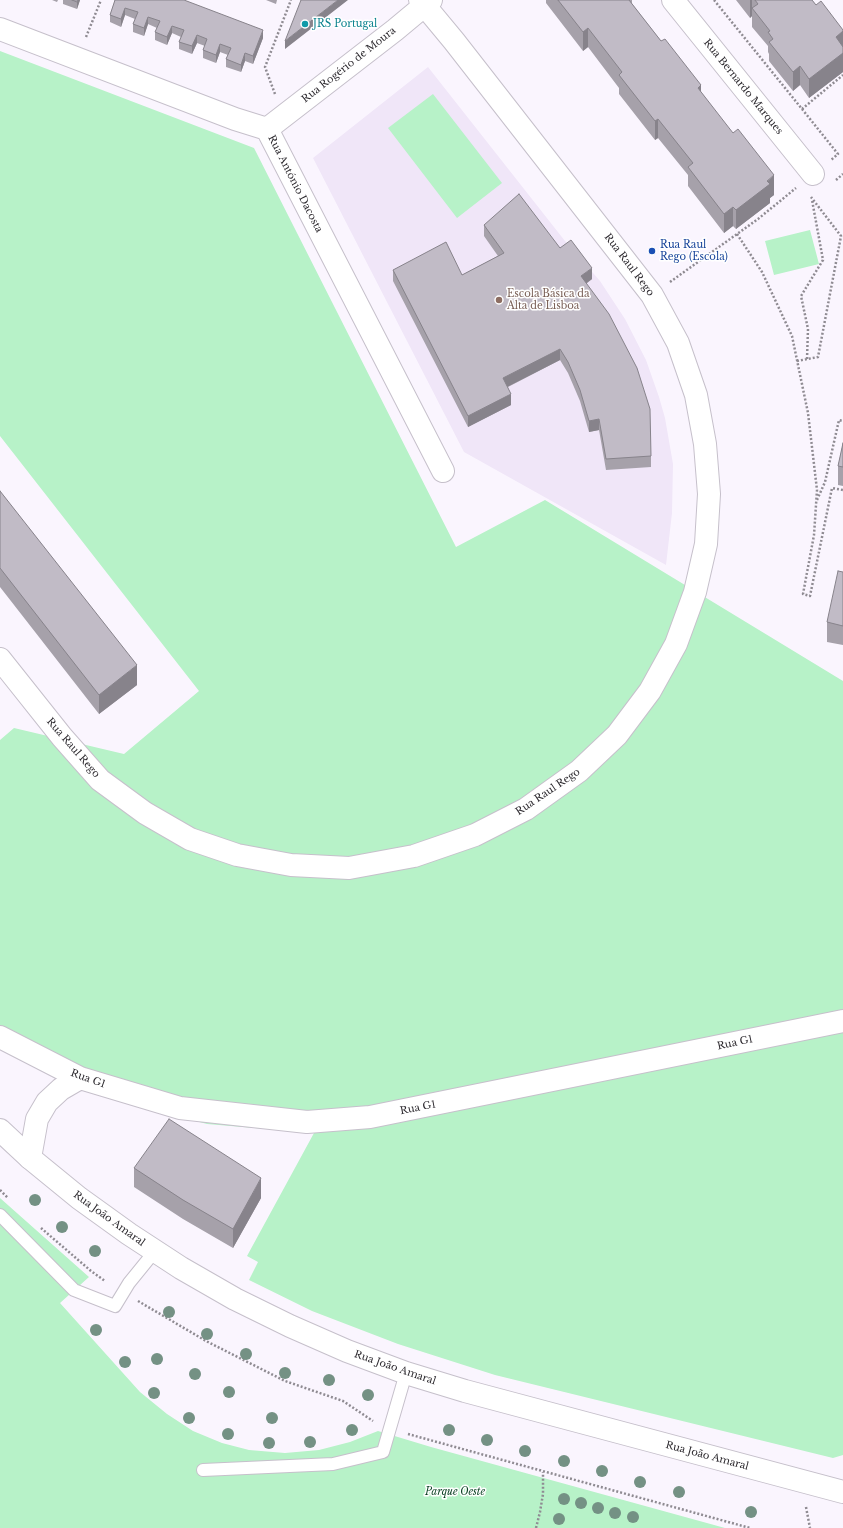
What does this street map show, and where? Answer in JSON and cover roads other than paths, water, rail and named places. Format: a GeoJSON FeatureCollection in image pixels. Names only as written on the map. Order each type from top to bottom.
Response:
{"type":"FeatureCollection","features":[{"type":"Feature","properties":{"kind":"street","name":"Rua Bernardo Marques"},"geometry":{"type":"LineString","coordinates":[[673,0],[807,179]]}},
{"type":"Feature","properties":{"kind":"street","name":"Rua Rogério de Moura"},"geometry":{"type":"LineString","coordinates":[[267,129],[395,30],[425,2]]}},
{"type":"Feature","properties":{"kind":"street","name":"Rua Raul Rego"},"geometry":{"type":"LineString","coordinates":[[0,659],[62,738],[100,780],[145,813],[190,839],[238,855],[291,865],[349,868],[414,856],[475,834],[526,809],[579,771],[617,735],[650,691],[676,644],[695,592],[706,544],[709,494],[705,444],[696,395],[678,343],[652,294],[425,2]]}},
{"type":"Feature","properties":{"kind":"street","name":"Rua António Dacosta"},"geometry":{"type":"LineString","coordinates":[[0,29],[77,60],[235,119],[267,129],[442,471]]}},
{"type":"Feature","properties":{"kind":"street","name":"Rua G1"},"geometry":{"type":"LineString","coordinates":[[0,1037],[80,1078],[180,1108],[307,1122],[370,1117],[843,1020]]}},
{"type":"Feature","properties":{"kind":"street"},"geometry":{"type":"LineString","coordinates":[[30,1158],[37,1119],[47,1102],[61,1089],[80,1078]]}},
{"type":"Feature","properties":{"kind":"street","name":"Rua João Amaral"},"geometry":{"type":"LineString","coordinates":[[0,1130],[30,1158],[79,1198],[129,1234],[181,1268],[235,1299],[290,1326],[347,1351],[465,1391],[843,1492]]}},
{"type":"Feature","properties":{"kind":"lane"},"geometry":{"type":"LineString","coordinates":[[0,1215],[74,1290],[115,1306],[155,1251]]}},
{"type":"Feature","properties":{"kind":"lane"},"geometry":{"type":"LineString","coordinates":[[204,1470],[333,1464],[383,1452],[406,1372]]}},
{"type":"Feature","properties":{"kind":"place","name":"JRS Portugal"},"geometry":{"type":"Point","coordinates":[305,24]}},
{"type":"Feature","properties":{"kind":"place","name":"Rua Raul Rego (Escola)"},"geometry":{"type":"Point","coordinates":[652,251]}},
{"type":"Feature","properties":{"kind":"place","name":"Escola Básica da Alta de Lisboa"},"geometry":{"type":"Point","coordinates":[499,300]}},
{"type":"Feature","properties":{"kind":"park label","name":"Parque Oeste"},"geometry":{"type":"Point","coordinates":[455,1492]}}]}
